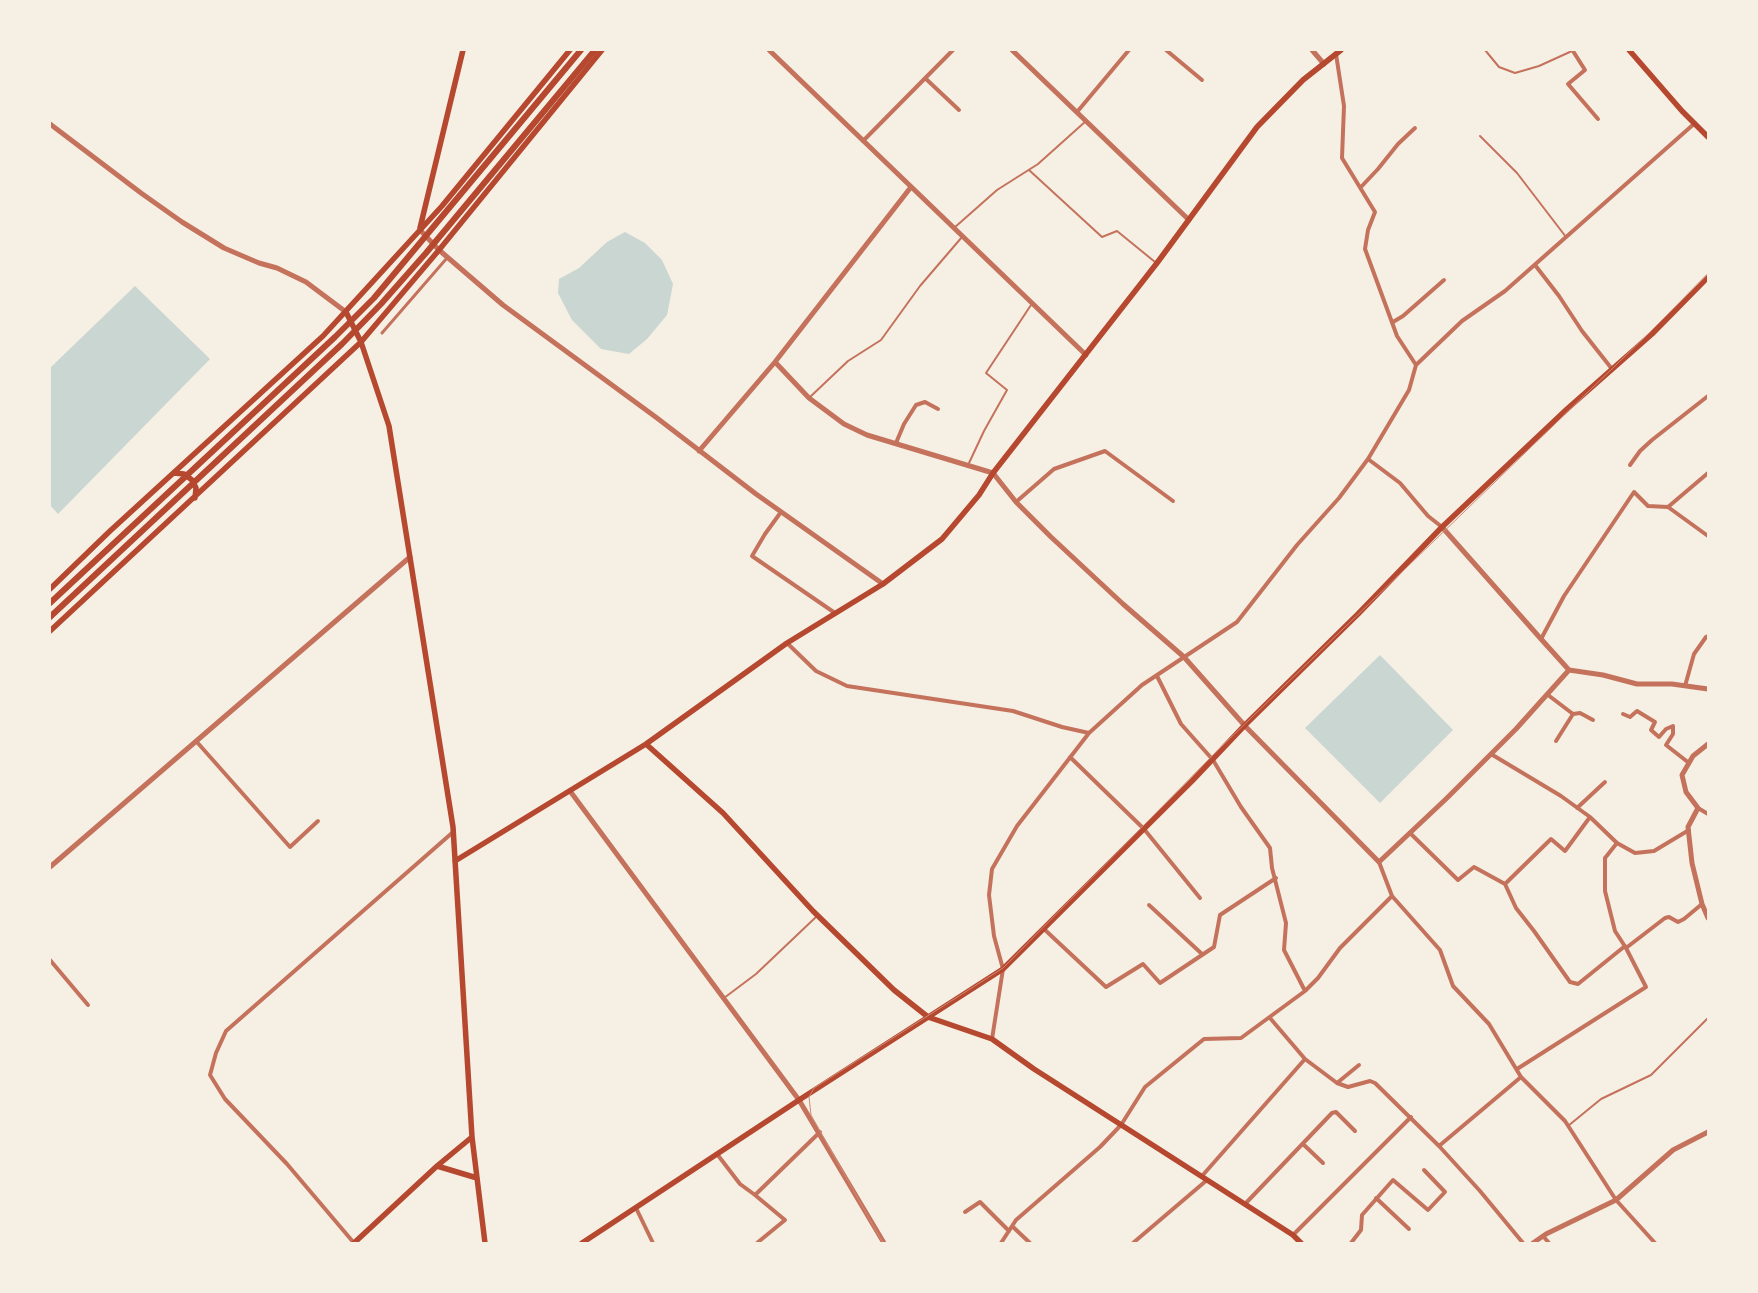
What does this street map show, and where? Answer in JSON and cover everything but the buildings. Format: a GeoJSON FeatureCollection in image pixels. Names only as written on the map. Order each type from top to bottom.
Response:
{"type":"FeatureCollection","features":[{"type":"Feature","properties":{"kind":"main road"},"geometry":{"type":"LineString","coordinates":[[420,230],[463,50]]}},
{"type":"Feature","properties":{"kind":"main road"},"geometry":{"type":"LineString","coordinates":[[50,590],[110,531],[323,336],[442,206],[570,50]]}},
{"type":"Feature","properties":{"kind":"main road"},"geometry":{"type":"LineString","coordinates":[[50,603],[335,337],[374,298],[581,50]]}},
{"type":"Feature","properties":{"kind":"main road"},"geometry":{"type":"LineString","coordinates":[[50,617],[335,350],[381,304],[426,253],[595,50]]}},
{"type":"Feature","properties":{"kind":"main road"},"geometry":{"type":"LineString","coordinates":[[50,631],[361,342],[439,250],[602,50]]}},
{"type":"Feature","properties":{"kind":"main road"},"geometry":{"type":"LineString","coordinates":[[1629,50],[1682,111],[1708,137]]}},
{"type":"Feature","properties":{"kind":"main road"},"geometry":{"type":"LineString","coordinates":[[455,861],[646,744],[787,643],[883,584],[942,538],[979,495],[993,474],[1157,263],[1257,127],[1303,80],[1339,52]]}},
{"type":"Feature","properties":{"kind":"main road"},"geometry":{"type":"LineString","coordinates":[[582,1243],[1003,969],[1144,830],[1442,527],[1573,404],[1652,334],[1708,277]]}},
{"type":"Feature","properties":{"kind":"main road"},"geometry":{"type":"LineString","coordinates":[[346,312],[361,342],[389,426],[450,809],[455,861],[472,1137],[484,1243]]}},
{"type":"Feature","properties":{"kind":"main road"},"geometry":{"type":"LineString","coordinates":[[174,473],[184,474],[192,480],[196,488],[195,498]]}},
{"type":"Feature","properties":{"kind":"main road"},"geometry":{"type":"LineString","coordinates":[[646,744],[723,813],[817,915],[894,990],[928,1017],[992,1039],[1034,1069],[1293,1235],[1301,1243]]}},
{"type":"Feature","properties":{"kind":"main road"},"geometry":{"type":"LineString","coordinates":[[354,1243],[437,1166],[472,1137]]}},
{"type":"Feature","properties":{"kind":"main road"},"geometry":{"type":"LineString","coordinates":[[437,1166],[476,1178]]}},
{"type":"Feature","properties":{"kind":"street"},"geometry":{"type":"LineString","coordinates":[[768,50],[1086,355]]}},
{"type":"Feature","properties":{"kind":"street"},"geometry":{"type":"LineString","coordinates":[[863,141],[953,50]]}},
{"type":"Feature","properties":{"kind":"street"},"geometry":{"type":"LineString","coordinates":[[1012,50],[1189,220]]}},
{"type":"Feature","properties":{"kind":"street"},"geometry":{"type":"LineString","coordinates":[[1077,112],[1129,50]]}},
{"type":"Feature","properties":{"kind":"street"},"geometry":{"type":"LineString","coordinates":[[1166,50],[1202,80]]}},
{"type":"Feature","properties":{"kind":"street"},"geometry":{"type":"LineString","coordinates":[[1312,50],[1324,64]]}},
{"type":"Feature","properties":{"kind":"street"},"geometry":{"type":"LineString","coordinates":[[1573,51],[1586,70],[1568,84],[1598,119]]}},
{"type":"Feature","properties":{"kind":"street"},"geometry":{"type":"LineString","coordinates":[[1339,52],[1344,106],[1342,158],[1361,187],[1374,212],[1368,230],[1365,249],[1397,336],[1416,365]]}},
{"type":"Feature","properties":{"kind":"street"},"geometry":{"type":"LineString","coordinates":[[925,78],[959,110]]}},
{"type":"Feature","properties":{"kind":"street"},"geometry":{"type":"LineString","coordinates":[[992,1039],[1003,969],[994,936],[989,895],[992,869],[1017,826],[1089,733],[1142,685],[1237,622],[1296,545],[1339,498],[1368,459],[1409,390],[1416,365],[1462,321],[1505,291],[1695,123]]}},
{"type":"Feature","properties":{"kind":"street"},"geometry":{"type":"LineString","coordinates":[[50,124],[141,194],[182,222],[224,248],[259,263],[277,268],[306,282],[346,312]]}},
{"type":"Feature","properties":{"kind":"street"},"geometry":{"type":"LineString","coordinates":[[1361,187],[1398,144],[1415,128]]}},
{"type":"Feature","properties":{"kind":"street"},"geometry":{"type":"LineString","coordinates":[[700,451],[775,362],[911,187]]}},
{"type":"Feature","properties":{"kind":"street"},"geometry":{"type":"LineString","coordinates":[[420,230],[439,250],[503,305],[781,512],[883,584]]}},
{"type":"Feature","properties":{"kind":"street"},"geometry":{"type":"LineString","coordinates":[[382,333],[448,258]]}},
{"type":"Feature","properties":{"kind":"street"},"geometry":{"type":"LineString","coordinates":[[1535,265],[1612,370]]}},
{"type":"Feature","properties":{"kind":"street"},"geometry":{"type":"LineString","coordinates":[[1393,322],[1403,316],[1444,280]]}},
{"type":"Feature","properties":{"kind":"street"},"geometry":{"type":"LineString","coordinates":[[775,362],[809,398],[844,424],[866,434],[973,466],[993,474],[1016,502],[1117,599],[1184,657],[1245,726],[1379,862],[1392,896],[1440,950],[1453,986],[1489,1024],[1521,1077],[1565,1120],[1616,1200],[1655,1243]]}},
{"type":"Feature","properties":{"kind":"street"},"geometry":{"type":"LineString","coordinates":[[1630,465],[1640,451],[1708,396]]}},
{"type":"Feature","properties":{"kind":"street"},"geometry":{"type":"LineString","coordinates":[[896,443],[904,424],[916,405],[925,402],[938,409]]}},
{"type":"Feature","properties":{"kind":"street"},"geometry":{"type":"LineString","coordinates":[[1016,502],[1054,469],[1104,451],[1173,501]]}},
{"type":"Feature","properties":{"kind":"street"},"geometry":{"type":"LineString","coordinates":[[1368,459],[1400,483],[1428,516],[1442,527],[1569,670],[1603,675],[1637,684],[1672,684],[1708,689]]}},
{"type":"Feature","properties":{"kind":"street"},"geometry":{"type":"LineString","coordinates":[[1668,506],[1708,474]]}},
{"type":"Feature","properties":{"kind":"street"},"geometry":{"type":"LineString","coordinates":[[1541,640],[1564,596],[1634,492],[1648,506],[1668,506],[1708,536]]}},
{"type":"Feature","properties":{"kind":"street"},"geometry":{"type":"LineString","coordinates":[[781,512],[752,556],[836,613]]}},
{"type":"Feature","properties":{"kind":"street"},"geometry":{"type":"LineString","coordinates":[[50,867],[410,557]]}},
{"type":"Feature","properties":{"kind":"street"},"geometry":{"type":"LineString","coordinates":[[1685,686],[1694,654],[1706,636],[1708,636]]}},
{"type":"Feature","properties":{"kind":"street"},"geometry":{"type":"LineString","coordinates":[[787,643],[816,671],[847,686],[1013,712],[1089,733]]}},
{"type":"Feature","properties":{"kind":"street"},"geometry":{"type":"LineString","coordinates":[[1379,862],[1491,754],[1548,695],[1569,670]]}},
{"type":"Feature","properties":{"kind":"street"},"geometry":{"type":"LineString","coordinates":[[1156,676],[1181,724],[1213,760],[1241,807],[1270,848],[1272,868],[1286,924],[1284,950],[1305,991]]}},
{"type":"Feature","properties":{"kind":"street"},"geometry":{"type":"LineString","coordinates":[[1548,695],[1573,714],[1580,713],[1593,720]]}},
{"type":"Feature","properties":{"kind":"street"},"geometry":{"type":"LineString","coordinates":[[1624,714],[1630,717],[1637,711],[1655,722],[1651,730],[1659,737],[1666,729],[1673,726],[1673,734],[1666,745],[1689,763]]}},
{"type":"Feature","properties":{"kind":"street"},"geometry":{"type":"LineString","coordinates":[[1556,741],[1573,714]]}},
{"type":"Feature","properties":{"kind":"street"},"geometry":{"type":"LineString","coordinates":[[196,741],[290,847],[318,821]]}},
{"type":"Feature","properties":{"kind":"street"},"geometry":{"type":"LineString","coordinates":[[1708,744],[1693,756],[1682,775],[1686,792],[1698,808],[1708,814]]}},
{"type":"Feature","properties":{"kind":"street"},"geometry":{"type":"LineString","coordinates":[[1491,754],[1561,796],[1590,817],[1617,843],[1635,853],[1654,852],[1688,830]]}},
{"type":"Feature","properties":{"kind":"street"},"geometry":{"type":"LineString","coordinates":[[1070,757],[1144,830],[1200,898]]}},
{"type":"Feature","properties":{"kind":"street"},"geometry":{"type":"LineString","coordinates":[[1577,808],[1605,782]]}},
{"type":"Feature","properties":{"kind":"street"},"geometry":{"type":"LineString","coordinates":[[570,792],[799,1100],[820,1132],[884,1243]]}},
{"type":"Feature","properties":{"kind":"street"},"geometry":{"type":"LineString","coordinates":[[1698,808],[1688,830],[1692,863],[1702,904],[1708,918]]}},
{"type":"Feature","properties":{"kind":"street"},"geometry":{"type":"LineString","coordinates":[[1505,884],[1551,839],[1565,851],[1590,817]]}},
{"type":"Feature","properties":{"kind":"street"},"geometry":{"type":"LineString","coordinates":[[354,1243],[287,1164],[225,1099],[210,1076],[214,1060],[226,1031],[452,833]]}},
{"type":"Feature","properties":{"kind":"street"},"geometry":{"type":"LineString","coordinates":[[1410,833],[1458,880],[1474,867],[1505,884],[1516,908],[1570,982],[1578,984],[1665,918],[1669,917],[1678,922],[1702,904]]}},
{"type":"Feature","properties":{"kind":"street"},"geometry":{"type":"LineString","coordinates":[[1517,1069],[1646,987],[1626,947],[1615,931],[1605,891],[1604,858],[1617,843]]}},
{"type":"Feature","properties":{"kind":"street"},"geometry":{"type":"LineString","coordinates":[[1044,929],[1106,987],[1143,964],[1160,983],[1214,947],[1220,915],[1276,878]]}},
{"type":"Feature","properties":{"kind":"street"},"geometry":{"type":"LineString","coordinates":[[1001,1243],[1016,1220],[1100,1147],[1121,1125],[1145,1087],[1204,1039],[1241,1038],[1305,991],[1318,978],[1340,948],[1392,896]]}},
{"type":"Feature","properties":{"kind":"street"},"geometry":{"type":"LineString","coordinates":[[1149,906],[1202,954]]}},
{"type":"Feature","properties":{"kind":"street"},"geometry":{"type":"LineString","coordinates":[[50,960],[88,1005]]}},
{"type":"Feature","properties":{"kind":"street"},"geometry":{"type":"LineString","coordinates":[[1270,1018],[1305,1059],[1337,1083],[1348,1087],[1370,1080],[1375,1083],[1439,1146],[1480,1191],[1523,1243]]}},
{"type":"Feature","properties":{"kind":"street"},"geometry":{"type":"LineString","coordinates":[[1132,1243],[1204,1178],[1305,1059]]}},
{"type":"Feature","properties":{"kind":"street"},"geometry":{"type":"LineString","coordinates":[[1337,1083],[1359,1065]]}},
{"type":"Feature","properties":{"kind":"street"},"geometry":{"type":"LineString","coordinates":[[1439,1146],[1521,1077]]}},
{"type":"Feature","properties":{"kind":"street"},"geometry":{"type":"LineString","coordinates":[[1245,1204],[1334,1112],[1356,1131]]}},
{"type":"Feature","properties":{"kind":"street"},"geometry":{"type":"LineString","coordinates":[[1293,1235],[1411,1118]]}},
{"type":"Feature","properties":{"kind":"street"},"geometry":{"type":"LineString","coordinates":[[755,1195],[820,1132]]}},
{"type":"Feature","properties":{"kind":"street"},"geometry":{"type":"LineString","coordinates":[[1533,1243],[1543,1236],[1616,1200],[1673,1150],[1708,1132]]}},
{"type":"Feature","properties":{"kind":"street"},"geometry":{"type":"LineString","coordinates":[[1303,1144],[1323,1163]]}},
{"type":"Feature","properties":{"kind":"street"},"geometry":{"type":"LineString","coordinates":[[717,1154],[740,1184],[785,1220],[756,1243]]}},
{"type":"Feature","properties":{"kind":"street"},"geometry":{"type":"LineString","coordinates":[[1351,1243],[1361,1230],[1362,1215],[1392,1181],[1395,1180],[1428,1210],[1445,1192],[1424,1170]]}},
{"type":"Feature","properties":{"kind":"street"},"geometry":{"type":"LineString","coordinates":[[1376,1198],[1409,1229]]}},
{"type":"Feature","properties":{"kind":"street"},"geometry":{"type":"LineString","coordinates":[[965,1212],[980,1202],[1009,1231]]}},
{"type":"Feature","properties":{"kind":"street"},"geometry":{"type":"LineString","coordinates":[[636,1208],[653,1243]]}},
{"type":"Feature","properties":{"kind":"street"},"geometry":{"type":"LineString","coordinates":[[1012,1226],[1030,1243]]}},
{"type":"Feature","properties":{"kind":"street"},"geometry":{"type":"LineString","coordinates":[[1543,1236],[1549,1243]]}},
{"type":"Feature","properties":{"kind":"street"},"geometry":{"type":"LineString","coordinates":[[1138,1237],[1143,1243]]}},
{"type":"Feature","properties":{"kind":"lane"},"geometry":{"type":"LineString","coordinates":[[1485,50],[1499,67],[1515,73],[1539,66],[1573,51]]}},
{"type":"Feature","properties":{"kind":"lane"},"geometry":{"type":"LineString","coordinates":[[954,228],[997,190],[1029,170],[1087,121]]}},
{"type":"Feature","properties":{"kind":"lane"},"geometry":{"type":"LineString","coordinates":[[1480,136],[1517,173],[1566,237]]}},
{"type":"Feature","properties":{"kind":"lane"},"geometry":{"type":"LineString","coordinates":[[1029,170],[1102,237],[1117,231],[1157,263]]}},
{"type":"Feature","properties":{"kind":"lane"},"geometry":{"type":"LineString","coordinates":[[809,398],[848,361],[881,340],[920,286],[962,237]]}},
{"type":"Feature","properties":{"kind":"lane"},"geometry":{"type":"LineString","coordinates":[[973,466],[969,463],[972,453],[1007,390],[986,373],[1032,303]]}},
{"type":"Feature","properties":{"kind":"lane"},"geometry":{"type":"LineString","coordinates":[[724,998],[756,974],[817,915]]}},
{"type":"Feature","properties":{"kind":"lane"},"geometry":{"type":"LineString","coordinates":[[1568,1126],[1601,1099],[1651,1075],[1708,1018]]}},
{"type":"Feature","properties":{"kind":"shaded area"},"geometry":{"type":"Polygon","coordinates":[[[625,232],[645,243],[662,260],[673,284],[667,315],[647,339],[629,354],[601,349],[572,320],[558,293],[559,279],[579,268],[607,242],[625,232]]]}},
{"type":"Feature","properties":{"kind":"shaded area"},"geometry":{"type":"Polygon","coordinates":[[[135,286],[210,359],[58,514],[50,505],[50,368],[135,286]]]}},
{"type":"Feature","properties":{"kind":"shaded area"},"geometry":{"type":"Polygon","coordinates":[[[1380,655],[1453,730],[1380,803],[1305,728],[1380,655]]]}},
{"type":"Feature","properties":{"kind":"tram line"},"geometry":{"type":"LineString","coordinates":[[883,1243],[811,1115],[809,1097],[814,1088],[1003,968],[1221,747],[1708,274]]}}]}
